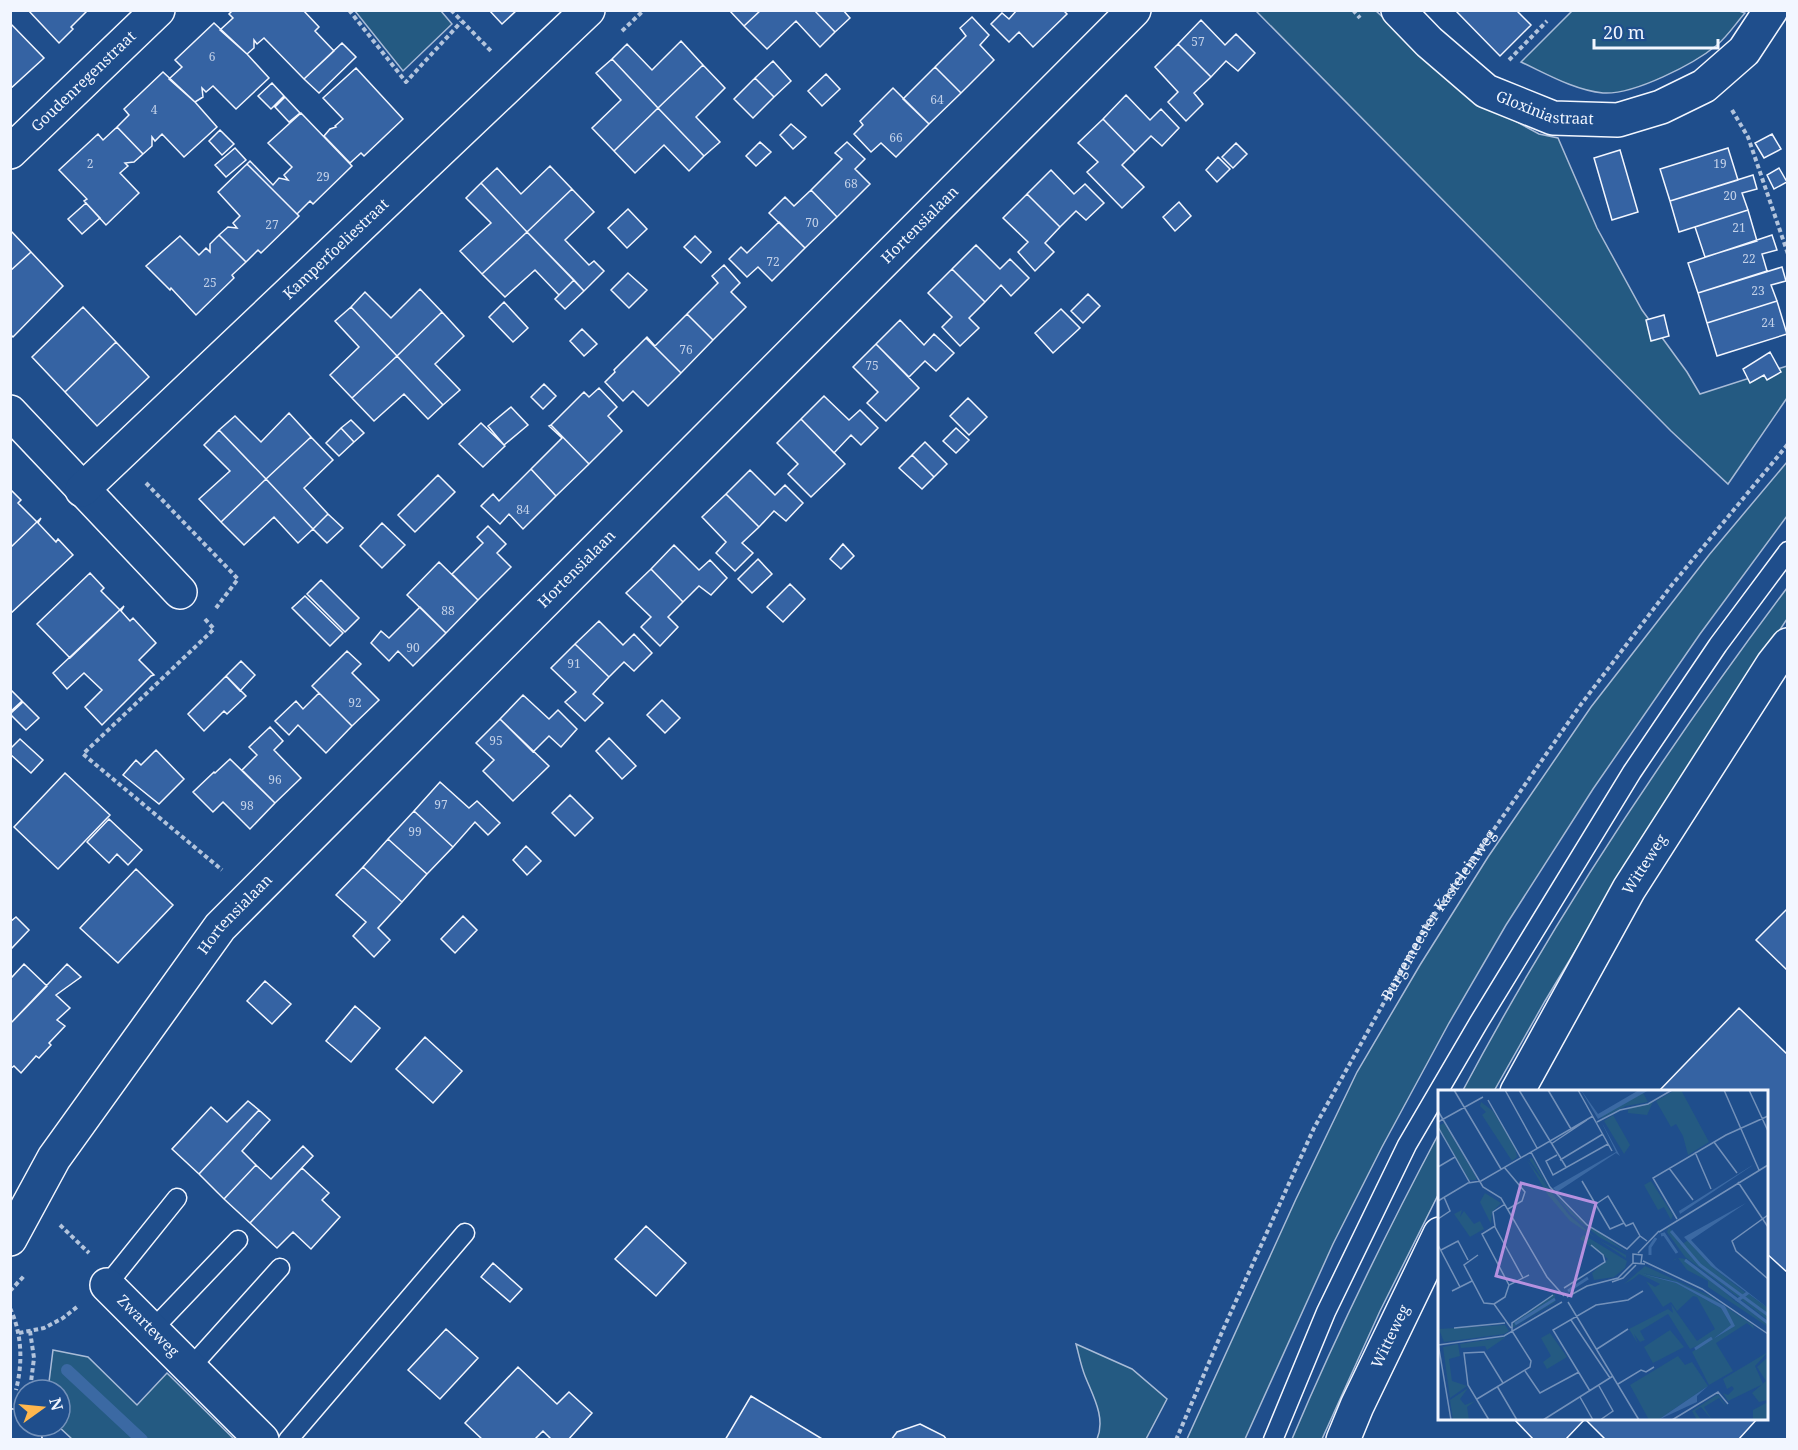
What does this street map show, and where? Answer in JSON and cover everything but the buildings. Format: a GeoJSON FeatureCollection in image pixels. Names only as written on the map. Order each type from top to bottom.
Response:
{"type":"FeatureCollection","features":[{"type":"Feature","properties":{"kind":"street","name":"Goudenregenstraat"},"geometry":{"type":"LineString","coordinates":[[10,152],[158,10]]}},
{"type":"Feature","properties":{"kind":"street","name":"Kamperfoeliestraat"},"geometry":{"type":"LineString","coordinates":[[82,489],[588,10]]}},
{"type":"Feature","properties":{"kind":"street","name":"Hortensialaan"},"geometry":{"type":"LineString","coordinates":[[10,1239],[54,1158],[220,927],[1134,10]]}},
{"type":"Feature","properties":{"kind":"street","name":"Gloxiniastraat"},"geometry":{"type":"LineString","coordinates":[[1398,10],[1429,42],[1486,91],[1553,118],[1618,120],[1661,107],[1704,86],[1744,51],[1771,10]]}},
{"type":"Feature","properties":{"kind":"street"},"geometry":{"type":"LineString","coordinates":[[10,412],[180,591]]}},
{"type":"Feature","properties":{"kind":"street","name":"Witteweg"},"geometry":{"type":"LineString","coordinates":[[1518,1090],[1629,889],[1773,664],[1788,645]]}},
{"type":"Feature","properties":{"kind":"street","name":"Hortensialaan"},"geometry":{"type":"LineString","coordinates":[[10,1196],[54,1158]]}},
{"type":"Feature","properties":{"kind":"street","name":"Witteweg"},"geometry":{"type":"LineString","coordinates":[[1343,1440],[1357,1406],[1438,1238]]}},
{"type":"Feature","properties":{"kind":"street","name":"Zwarteweg"},"geometry":{"type":"LineString","coordinates":[[107,1285],[262,1440]]}},
{"type":"Feature","properties":{"kind":"lane"},"geometry":{"type":"LineString","coordinates":[[1439,1090],[1632,772],[1718,645],[1788,551]]}},
{"type":"Feature","properties":{"kind":"lane"},"geometry":{"type":"LineString","coordinates":[[1273,1440],[1326,1312],[1407,1145],[1438,1092]]}},
{"type":"Feature","properties":{"kind":"lane"},"geometry":{"type":"LineString","coordinates":[[107,1285],[177,1198]]}},
{"type":"Feature","properties":{"kind":"lane"},"geometry":{"type":"LineString","coordinates":[[288,1440],[465,1233]]}},
{"type":"Feature","properties":{"kind":"lane"},"geometry":{"type":"LineString","coordinates":[[152,1330],[238,1240]]}},
{"type":"Feature","properties":{"kind":"lane"},"geometry":{"type":"LineString","coordinates":[[190,1368],[280,1268]]}},
{"type":"Feature","properties":{"kind":"path"},"geometry":{"type":"LineString","coordinates":[[349,10],[406,82],[461,22],[451,10]]}},
{"type":"Feature","properties":{"kind":"path"},"geometry":{"type":"LineString","coordinates":[[1508,61],[1547,21]]}},
{"type":"Feature","properties":{"kind":"path"},"geometry":{"type":"LineString","coordinates":[[1713,79],[1748,137],[1788,254]]}},
{"type":"Feature","properties":{"kind":"path","name":"Burgemeester Kasteleinweg"},"geometry":{"type":"LineString","coordinates":[[1176,1440],[1314,1128],[1426,927],[1586,698],[1671,586],[1788,444]]}},
{"type":"Feature","properties":{"kind":"path"},"geometry":{"type":"LineString","coordinates":[[180,591],[214,629],[83,754],[252,895]]}},
{"type":"Feature","properties":{"kind":"path"},"geometry":{"type":"LineString","coordinates":[[59,1224],[91,1255],[107,1285]]}},
{"type":"Feature","properties":{"kind":"path","name":"Zwarteweg"},"geometry":{"type":"LineString","coordinates":[[19,1333],[44,1328],[63,1318],[107,1285]]}},
{"type":"Feature","properties":{"kind":"path"},"geometry":{"type":"LineString","coordinates":[[10,1308],[19,1333],[21,1355],[19,1378]]}},
{"type":"Feature","properties":{"kind":"path"},"geometry":{"type":"LineString","coordinates":[[30,1331],[34,1358],[32,1378]]}},
{"type":"Feature","properties":{"kind":"shaded area"},"geometry":{"type":"Polygon","coordinates":[[[355,11],[441,11],[452,24],[403,71],[355,11]]]}},
{"type":"Feature","properties":{"kind":"shaded area"},"geometry":{"type":"Polygon","coordinates":[[[1256,11],[1376,11],[1467,95],[1539,134],[1558,138],[1597,228],[1642,310],[1687,372],[1700,394],[1787,366],[1787,398],[1728,484],[1671,431],[1256,11]]]}},
{"type":"Feature","properties":{"kind":"shaded area"},"geometry":{"type":"Polygon","coordinates":[[[1572,11],[1739,11],[1745,13],[1725,38],[1707,53],[1663,77],[1631,89],[1603,93],[1582,89],[1521,62],[1572,11]]]}},
{"type":"Feature","properties":{"kind":"shaded area"},"geometry":{"type":"Polygon","coordinates":[[[1787,462],[1787,516],[1700,634],[1593,789],[1506,925],[1449,1023],[1382,1147],[1333,1244],[1245,1439],[1187,1439],[1296,1199],[1357,1072],[1420,965],[1488,857],[1591,707],[1709,555],[1787,462]]]}},
{"type":"Feature","properties":{"kind":"shaded area"},"geometry":{"type":"Polygon","coordinates":[[[1787,588],[1787,619],[1607,898],[1495,1090],[1463,1090],[1574,897],[1656,771],[1787,588]]]}},
{"type":"Feature","properties":{"kind":"shaded area"},"geometry":{"type":"Polygon","coordinates":[[[1438,1135],[1438,1195],[1380,1311],[1322,1439],[1292,1439],[1362,1284],[1438,1135]]]}},
{"type":"Feature","properties":{"kind":"shaded area"},"geometry":{"type":"Polygon","coordinates":[[[1076,1344],[1132,1369],[1167,1399],[1146,1439],[1097,1439],[1099,1415],[1076,1344]]]}},
{"type":"Feature","properties":{"kind":"shaded area"},"geometry":{"type":"Polygon","coordinates":[[[53,1350],[88,1357],[137,1405],[167,1373],[234,1439],[72,1439],[72,1378],[50,1378],[53,1350]]]}},
{"type":"Feature","properties":{"kind":"waterway"},"geometry":{"type":"LineString","coordinates":[[67,1370],[142,1440]]}}]}
